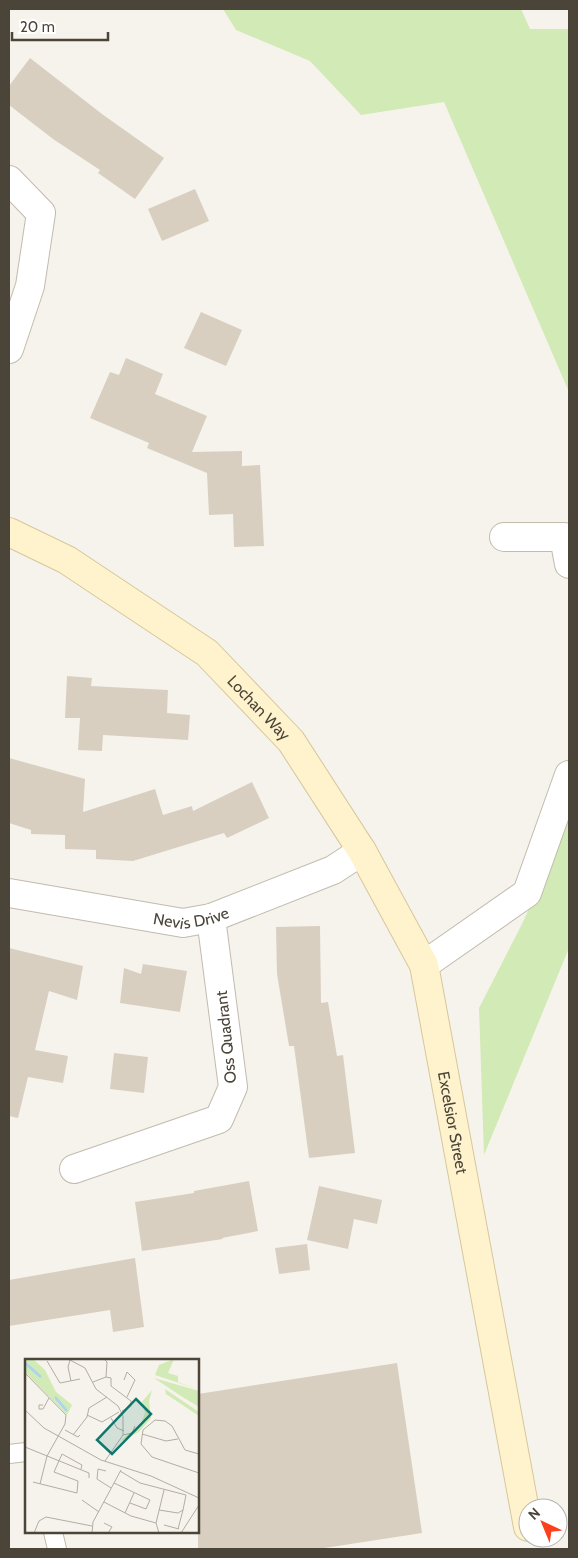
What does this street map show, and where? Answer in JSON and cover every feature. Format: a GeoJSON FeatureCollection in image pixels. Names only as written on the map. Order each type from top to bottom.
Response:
{"type":"FeatureCollection","features":[{"type":"Feature","properties":{"kind":"street"},"geometry":{"type":"LineString","coordinates":[[9,180],[41,213],[30,286],[9,349]]}},
{"type":"Feature","properties":{"kind":"street","name":"Lochan Way"},"geometry":{"type":"LineString","coordinates":[[9,532],[68,560],[207,653],[291,741],[362,851],[424,965]]}},
{"type":"Feature","properties":{"kind":"street"},"geometry":{"type":"LineString","coordinates":[[504,537],[564,538],[569,564]]}},
{"type":"Feature","properties":{"kind":"street"},"geometry":{"type":"LineString","coordinates":[[424,965],[527,893],[569,775]]}},
{"type":"Feature","properties":{"kind":"street","name":"Nevis Drive"},"geometry":{"type":"LineString","coordinates":[[9,893],[182,923],[211,918],[333,870],[362,851]]}},
{"type":"Feature","properties":{"kind":"street","name":"Oss Quadrant"},"geometry":{"type":"LineString","coordinates":[[74,1169],[218,1119],[233,1087],[211,918]]}},
{"type":"Feature","properties":{"kind":"street","name":"Excelsior Street"},"geometry":{"type":"LineString","coordinates":[[424,965],[522,1498]]}},
{"type":"Feature","properties":{"kind":"lane"},"geometry":{"type":"LineString","coordinates":[[9,1454],[25,1452]]}},
{"type":"Feature","properties":{"kind":"lane"},"geometry":{"type":"LineString","coordinates":[[53,1533],[57,1549]]}},
{"type":"Feature","properties":{"kind":"green space"},"geometry":{"type":"Polygon","coordinates":[[[223,9],[521,9],[530,29],[569,29],[569,392],[444,102],[361,115],[310,61],[236,30],[223,9]]]}},
{"type":"Feature","properties":{"kind":"green space"},"geometry":{"type":"Polygon","coordinates":[[[569,820],[569,948],[484,1155],[479,1008],[522,924],[569,820]]]}},
{"type":"Feature","properties":{"kind":"building"},"geometry":{"type":"Polygon","coordinates":[[[30,58],[102,114],[164,158],[135,199],[98,173],[100,170],[53,139],[9,105],[9,86],[30,58]]]}},
{"type":"Feature","properties":{"kind":"building"},"geometry":{"type":"Polygon","coordinates":[[[195,189],[209,221],[162,241],[148,209],[195,189]]]}},
{"type":"Feature","properties":{"kind":"building"},"geometry":{"type":"Polygon","coordinates":[[[201,312],[242,330],[226,366],[184,348],[201,312]]]}},
{"type":"Feature","properties":{"kind":"building"},"geometry":{"type":"Polygon","coordinates":[[[126,358],[163,374],[155,394],[207,416],[192,452],[242,451],[242,466],[260,465],[264,546],[234,547],[233,514],[209,515],[207,473],[147,448],[149,443],[90,418],[110,372],[119,375],[126,358]]]}},
{"type":"Feature","properties":{"kind":"building"},"geometry":{"type":"Polygon","coordinates":[[[67,676],[92,678],[91,686],[168,690],[167,713],[190,715],[188,740],[103,735],[102,751],[78,750],[80,718],[65,718],[67,676]]]}},
{"type":"Feature","properties":{"kind":"building"},"geometry":{"type":"Polygon","coordinates":[[[9,758],[85,779],[83,812],[155,789],[163,815],[192,806],[193,811],[252,782],[269,818],[227,838],[224,833],[133,861],[96,859],[96,850],[65,849],[65,835],[31,834],[31,830],[9,823],[9,758]]]}},
{"type":"Feature","properties":{"kind":"building"},"geometry":{"type":"Polygon","coordinates":[[[320,926],[321,1003],[328,1002],[337,1056],[343,1055],[355,1153],[309,1158],[294,1046],[289,1046],[277,974],[276,927],[320,926]]]}},
{"type":"Feature","properties":{"kind":"building"},"geometry":{"type":"Polygon","coordinates":[[[9,948],[83,966],[77,1000],[49,991],[35,1050],[68,1056],[63,1083],[28,1077],[18,1118],[9,1116],[9,948]]]}},
{"type":"Feature","properties":{"kind":"building"},"geometry":{"type":"Polygon","coordinates":[[[143,964],[187,971],[180,1012],[120,1003],[124,968],[141,974],[143,964]]]}},
{"type":"Feature","properties":{"kind":"building"},"geometry":{"type":"Polygon","coordinates":[[[114,1053],[148,1057],[144,1093],[110,1089],[114,1053]]]}},
{"type":"Feature","properties":{"kind":"building"},"geometry":{"type":"Polygon","coordinates":[[[249,1181],[258,1231],[223,1239],[142,1251],[135,1202],[194,1193],[194,1191],[249,1181]]]}},
{"type":"Feature","properties":{"kind":"building"},"geometry":{"type":"Polygon","coordinates":[[[319,1186],[382,1200],[377,1224],[354,1219],[348,1249],[307,1240],[319,1186]]]}},
{"type":"Feature","properties":{"kind":"building"},"geometry":{"type":"Polygon","coordinates":[[[307,1244],[310,1270],[279,1274],[275,1248],[307,1244]]]}},
{"type":"Feature","properties":{"kind":"building"},"geometry":{"type":"Polygon","coordinates":[[[135,1258],[144,1327],[113,1332],[110,1310],[9,1326],[9,1280],[135,1258]]]}},
{"type":"Feature","properties":{"kind":"building"},"geometry":{"type":"Polygon","coordinates":[[[397,1363],[422,1533],[318,1549],[198,1549],[199,1394],[397,1363]]]}}]}
